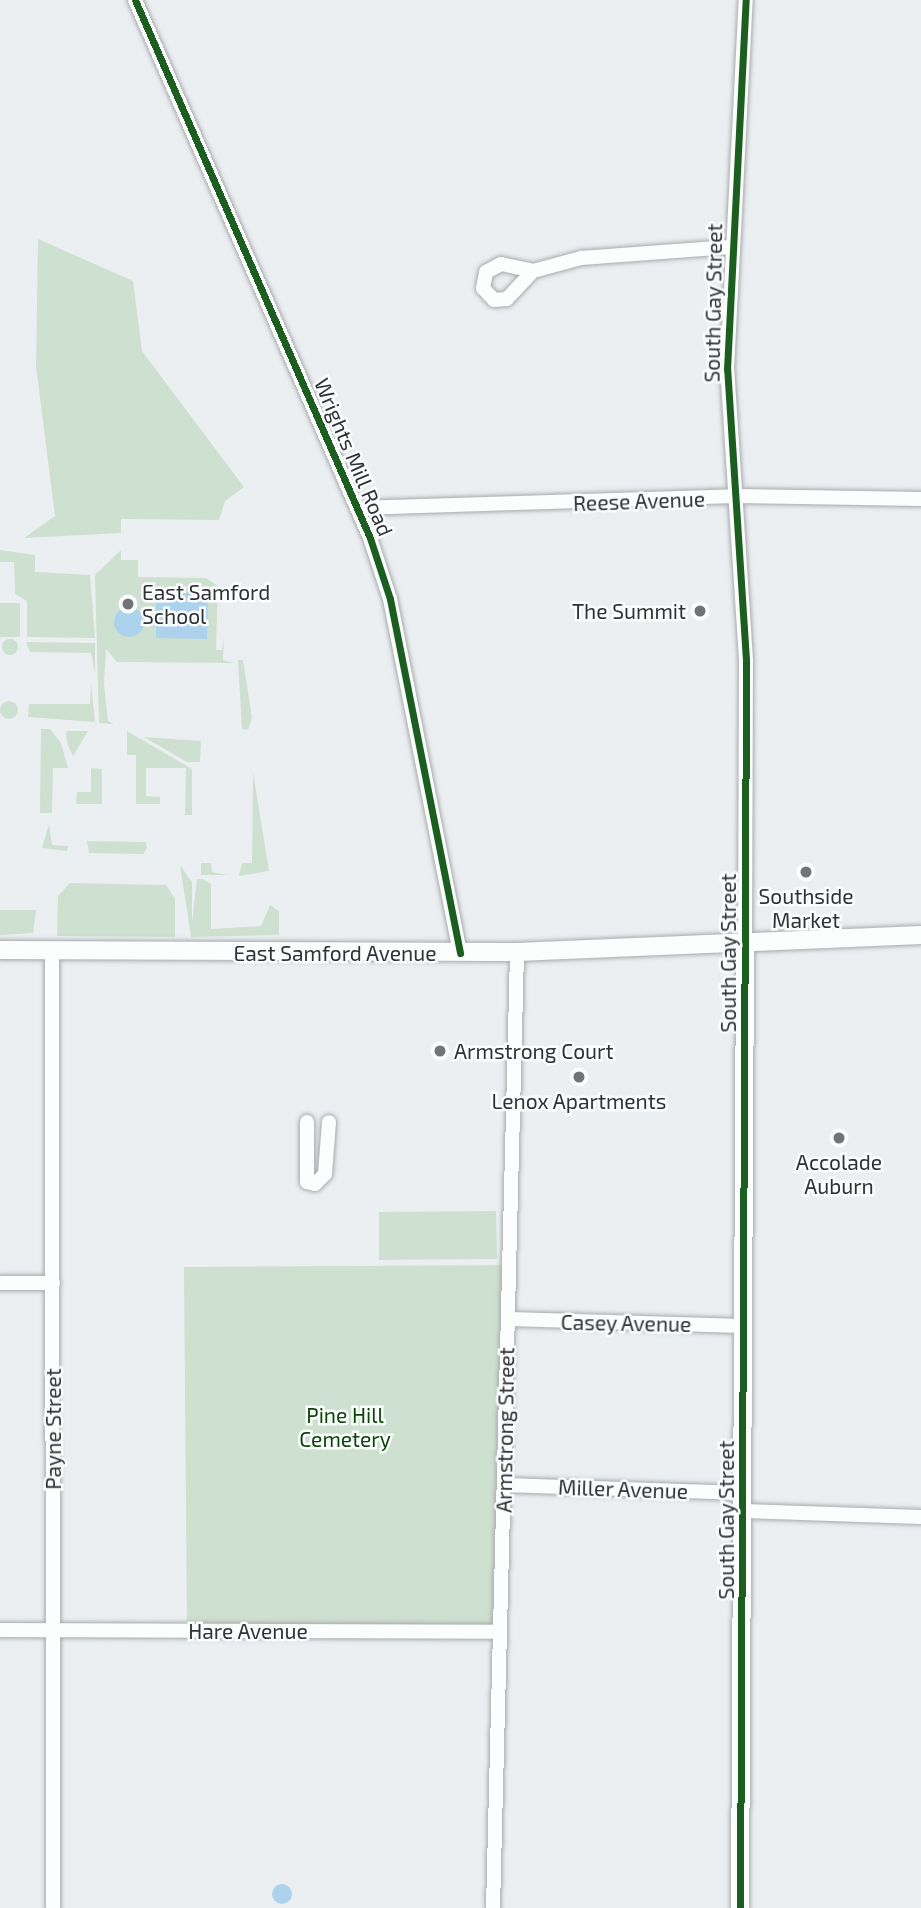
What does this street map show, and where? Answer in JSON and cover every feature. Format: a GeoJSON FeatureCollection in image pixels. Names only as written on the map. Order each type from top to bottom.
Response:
{"type":"FeatureCollection","features":[{"type":"Feature","properties":{"kind":"street","name":"Wrights Mill Road"},"geometry":{"type":"LineString","coordinates":[[135,0],[358,508],[390,599],[460,953]]}},
{"type":"Feature","properties":{"kind":"street","name":"South Gay Street"},"geometry":{"type":"LineString","coordinates":[[740,1908],[746,660],[727,369],[730,247],[746,0]]}},
{"type":"Feature","properties":{"kind":"street"},"geometry":{"type":"LineString","coordinates":[[533,271],[581,258],[730,247]]}},
{"type":"Feature","properties":{"kind":"street","name":"Reese Avenue"},"geometry":{"type":"LineString","coordinates":[[358,508],[736,496],[921,499]]}},
{"type":"Feature","properties":{"kind":"street","name":"East Samford Avenue"},"geometry":{"type":"LineString","coordinates":[[0,950],[460,953],[921,934]]}},
{"type":"Feature","properties":{"kind":"street","name":"Payne Street"},"geometry":{"type":"LineString","coordinates":[[52,951],[53,1908]]}},
{"type":"Feature","properties":{"kind":"street","name":"Armstrong Street"},"geometry":{"type":"LineString","coordinates":[[493,1908],[497,1632],[504,1485],[517,952]]}},
{"type":"Feature","properties":{"kind":"street"},"geometry":{"type":"LineString","coordinates":[[307,1122],[307,1182],[315,1184],[326,1174],[328,1122]]}},
{"type":"Feature","properties":{"kind":"street"},"geometry":{"type":"LineString","coordinates":[[0,1283],[53,1283]]}},
{"type":"Feature","properties":{"kind":"street","name":"Casey Avenue"},"geometry":{"type":"LineString","coordinates":[[508,1319],[744,1326]]}},
{"type":"Feature","properties":{"kind":"street","name":"Miller Avenue"},"geometry":{"type":"LineString","coordinates":[[504,1485],[921,1517]]}},
{"type":"Feature","properties":{"kind":"street","name":"Hare Avenue"},"geometry":{"type":"LineString","coordinates":[[0,1629],[497,1632]]}},
{"type":"Feature","properties":{"kind":"green space"},"geometry":{"type":"Polygon","coordinates":[[[38,239],[133,281],[142,351],[244,487],[225,501],[219,520],[121,519],[121,533],[24,538],[55,516],[36,366],[38,239]]]}},
{"type":"Feature","properties":{"kind":"green space"},"geometry":{"type":"Polygon","coordinates":[[[0,550],[35,555],[35,572],[90,575],[95,638],[27,637],[27,601],[15,594],[14,562],[0,562],[0,550]]]}},
{"type":"Feature","properties":{"kind":"green space"},"geometry":{"type":"Polygon","coordinates":[[[121,550],[121,560],[138,560],[138,577],[206,578],[218,586],[216,650],[222,650],[224,638],[223,660],[234,663],[117,662],[106,649],[104,684],[108,721],[114,724],[99,723],[95,575],[121,550]]]}},
{"type":"Feature","properties":{"kind":"green space"},"geometry":{"type":"Polygon","coordinates":[[[0,603],[20,603],[20,637],[0,637],[0,603]]]}},
{"type":"Feature","properties":{"kind":"green space"},"geometry":{"type":"Polygon","coordinates":[[[10,639],[16,641],[16,653],[10,655],[4,653],[2,647],[4,641],[10,639]]]}},
{"type":"Feature","properties":{"kind":"green space"},"geometry":{"type":"Polygon","coordinates":[[[26,642],[95,643],[95,673],[91,653],[30,652],[26,642]]]}},
{"type":"Feature","properties":{"kind":"green space"},"geometry":{"type":"Polygon","coordinates":[[[238,660],[243,660],[252,718],[248,730],[242,729],[238,660]]]}},
{"type":"Feature","properties":{"kind":"green space"},"geometry":{"type":"Polygon","coordinates":[[[91,683],[95,722],[28,717],[29,704],[90,704],[91,683]]]}},
{"type":"Feature","properties":{"kind":"green space"},"geometry":{"type":"Polygon","coordinates":[[[9,701],[15,704],[18,710],[15,716],[9,719],[3,716],[0,710],[3,704],[9,701]]]}},
{"type":"Feature","properties":{"kind":"green space"},"geometry":{"type":"Polygon","coordinates":[[[41,729],[50,729],[61,743],[68,768],[53,768],[52,813],[40,813],[41,729]]]}},
{"type":"Feature","properties":{"kind":"green space"},"geometry":{"type":"Polygon","coordinates":[[[66,731],[88,731],[73,756],[67,743],[66,731]]]}},
{"type":"Feature","properties":{"kind":"green space"},"geometry":{"type":"Polygon","coordinates":[[[127,731],[192,769],[192,815],[185,815],[186,768],[146,768],[146,796],[160,797],[160,804],[136,804],[136,755],[127,755],[127,731]]]}},
{"type":"Feature","properties":{"kind":"green space"},"geometry":{"type":"Polygon","coordinates":[[[144,737],[201,741],[200,762],[187,762],[144,737]]]}},
{"type":"Feature","properties":{"kind":"green space"},"geometry":{"type":"Polygon","coordinates":[[[91,768],[102,769],[102,804],[76,804],[77,792],[91,792],[91,768]]]}},
{"type":"Feature","properties":{"kind":"green space"},"geometry":{"type":"Polygon","coordinates":[[[253,772],[269,871],[239,876],[242,863],[252,863],[253,772]]]}},
{"type":"Feature","properties":{"kind":"green space"},"geometry":{"type":"Polygon","coordinates":[[[49,824],[52,845],[68,846],[67,851],[42,848],[49,824]]]}},
{"type":"Feature","properties":{"kind":"green space"},"geometry":{"type":"Polygon","coordinates":[[[87,841],[146,842],[147,848],[143,854],[89,853],[87,841]]]}},
{"type":"Feature","properties":{"kind":"green space"},"geometry":{"type":"Polygon","coordinates":[[[201,863],[211,863],[212,872],[228,875],[201,875],[201,863]]]}},
{"type":"Feature","properties":{"kind":"green space"},"geometry":{"type":"Polygon","coordinates":[[[180,865],[192,882],[192,923],[197,879],[203,879],[211,884],[211,929],[261,926],[270,905],[279,911],[279,935],[191,937],[180,865]]]}},
{"type":"Feature","properties":{"kind":"green space"},"geometry":{"type":"Polygon","coordinates":[[[70,883],[166,885],[175,899],[175,937],[57,936],[58,896],[70,883]]]}},
{"type":"Feature","properties":{"kind":"green space"},"geometry":{"type":"Polygon","coordinates":[[[0,910],[36,910],[33,933],[0,935],[0,910]]]}},
{"type":"Feature","properties":{"kind":"green space"},"geometry":{"type":"Polygon","coordinates":[[[496,1211],[497,1259],[379,1260],[379,1212],[496,1211]]]}},
{"type":"Feature","properties":{"kind":"green space","name":"Pine Hill Cemetery"},"geometry":{"type":"Polygon","coordinates":[[[509,1265],[497,1632],[187,1631],[184,1267],[509,1265]]]}},
{"type":"Feature","properties":{"kind":"water"},"geometry":{"type":"Polygon","coordinates":[[[156,592],[208,593],[207,639],[156,638],[156,592]]]}},
{"type":"Feature","properties":{"kind":"water"},"geometry":{"type":"Polygon","coordinates":[[[129,607],[140,611],[144,622],[140,633],[129,637],[118,633],[114,622],[118,611],[129,607]]]}},
{"type":"Feature","properties":{"kind":"water"},"geometry":{"type":"Polygon","coordinates":[[[282,1884],[289,1887],[292,1894],[289,1901],[282,1904],[275,1901],[272,1894],[275,1887],[282,1884]]]}},
{"type":"Feature","properties":{"kind":"cycle path"},"geometry":{"type":"LineString","coordinates":[[135,0],[370,538],[390,599],[460,953]]}},
{"type":"Feature","properties":{"kind":"cycle path"},"geometry":{"type":"LineString","coordinates":[[740,1908],[746,660],[727,369],[746,0]]}},
{"type":"Feature","properties":{"kind":"place","name":"East Samford School"},"geometry":{"type":"Point","coordinates":[128,604]}},
{"type":"Feature","properties":{"kind":"place","name":"The Summit"},"geometry":{"type":"Point","coordinates":[700,611]}},
{"type":"Feature","properties":{"kind":"place","name":"Southside Market"},"geometry":{"type":"Point","coordinates":[806,872]}},
{"type":"Feature","properties":{"kind":"place","name":"Armstrong Court"},"geometry":{"type":"Point","coordinates":[440,1051]}},
{"type":"Feature","properties":{"kind":"place","name":"Lenox Apartments"},"geometry":{"type":"Point","coordinates":[579,1077]}},
{"type":"Feature","properties":{"kind":"place","name":"Accolade Auburn"},"geometry":{"type":"Point","coordinates":[839,1138]}}]}
